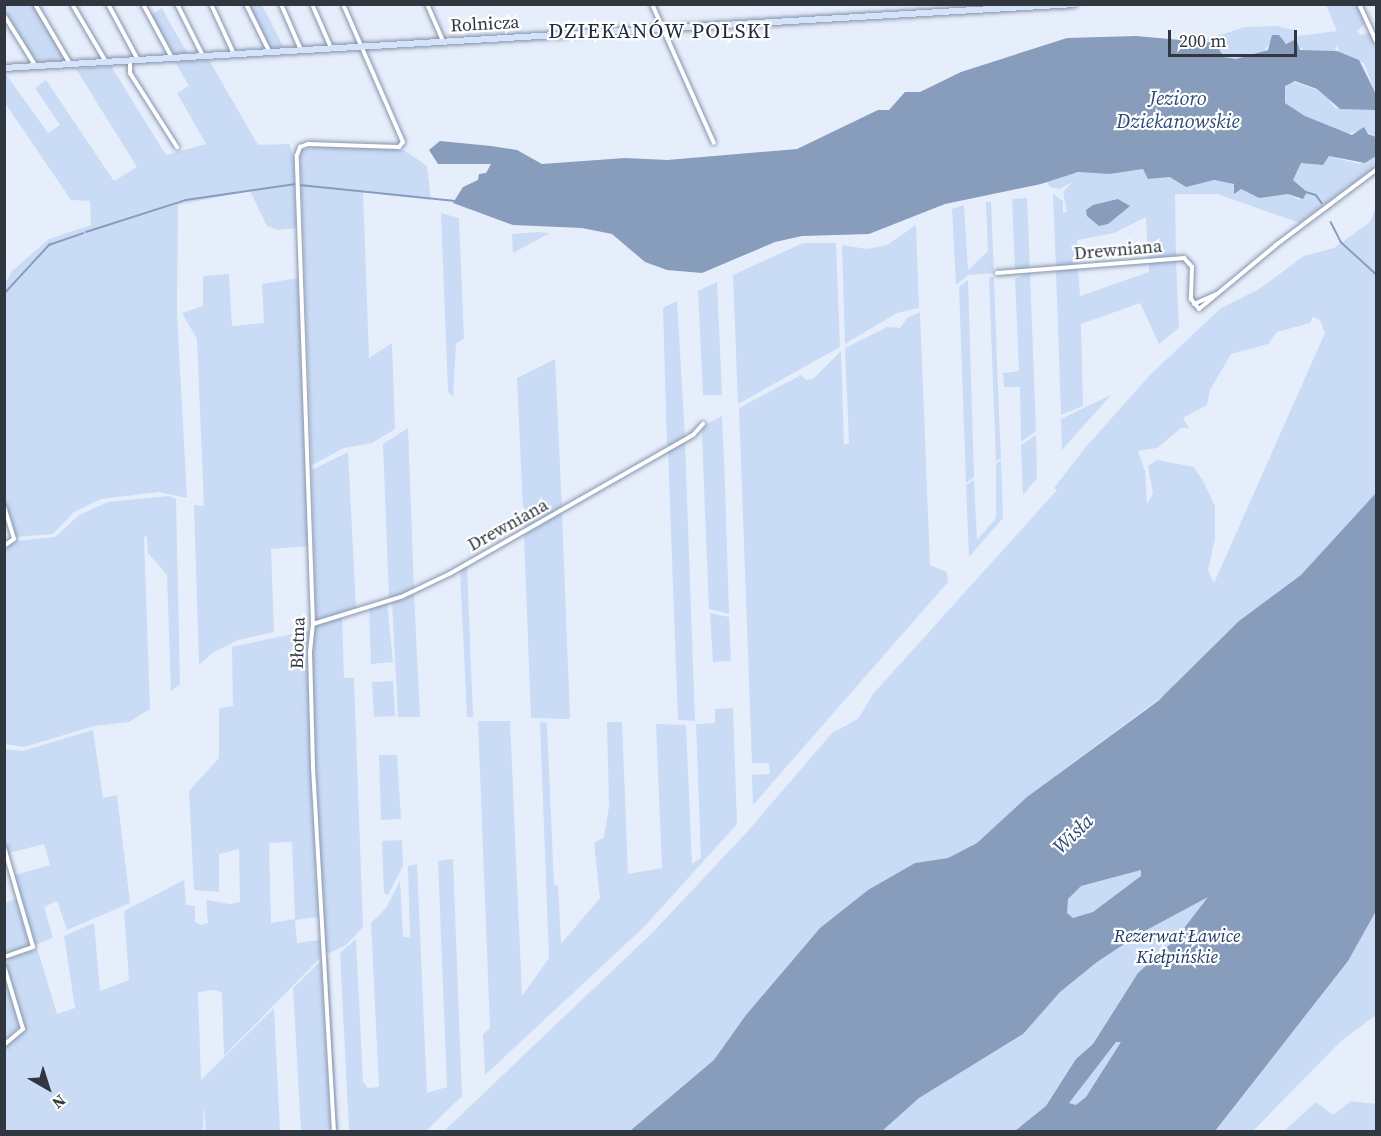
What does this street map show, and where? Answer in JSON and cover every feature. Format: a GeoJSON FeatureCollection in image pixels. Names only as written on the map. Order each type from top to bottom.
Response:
{"type":"FeatureCollection","features":[{"type":"Feature","properties":{"kind":"street"},"geometry":{"type":"LineString","coordinates":[[35,4],[70,64]]}},
{"type":"Feature","properties":{"kind":"street"},"geometry":{"type":"LineString","coordinates":[[72,4],[106,62]]}},
{"type":"Feature","properties":{"kind":"street"},"geometry":{"type":"LineString","coordinates":[[108,4],[138,60]]}},
{"type":"Feature","properties":{"kind":"street"},"geometry":{"type":"LineString","coordinates":[[143,4],[172,58]]}},
{"type":"Feature","properties":{"kind":"street"},"geometry":{"type":"LineString","coordinates":[[177,4],[203,56]]}},
{"type":"Feature","properties":{"kind":"street"},"geometry":{"type":"LineString","coordinates":[[211,4],[234,54]]}},
{"type":"Feature","properties":{"kind":"street"},"geometry":{"type":"LineString","coordinates":[[246,4],[269,52]]}},
{"type":"Feature","properties":{"kind":"street"},"geometry":{"type":"LineString","coordinates":[[281,4],[301,50]]}},
{"type":"Feature","properties":{"kind":"street"},"geometry":{"type":"LineString","coordinates":[[312,4],[331,48]]}},
{"type":"Feature","properties":{"kind":"street"},"geometry":{"type":"LineString","coordinates":[[343,4],[362,46]]}},
{"type":"Feature","properties":{"kind":"street"},"geometry":{"type":"LineString","coordinates":[[427,4],[443,41]]}},
{"type":"Feature","properties":{"kind":"street"},"geometry":{"type":"LineString","coordinates":[[652,4],[714,143]]}},
{"type":"Feature","properties":{"kind":"street","name":"Rolnicza"},"geometry":{"type":"LineString","coordinates":[[4,68],[1074,4]]}},
{"type":"Feature","properties":{"kind":"street"},"geometry":{"type":"LineString","coordinates":[[1359,4],[1377,41]]}},
{"type":"Feature","properties":{"kind":"street"},"geometry":{"type":"LineString","coordinates":[[4,15],[35,66]]}},
{"type":"Feature","properties":{"kind":"street","name":"Błotna"},"geometry":{"type":"LineString","coordinates":[[334,1131],[313,766],[310,652],[313,624],[297,155],[300,147],[308,144],[403,145],[362,46]]}},
{"type":"Feature","properties":{"kind":"street"},"geometry":{"type":"LineString","coordinates":[[130,61],[130,73],[177,147]]}},
{"type":"Feature","properties":{"kind":"street"},"geometry":{"type":"LineString","coordinates":[[1217,293],[1194,304],[1199,309],[1377,170]]}},
{"type":"Feature","properties":{"kind":"street","name":"Drewniana"},"geometry":{"type":"LineString","coordinates":[[998,273],[1184,258],[1192,267],[1194,304]]}},
{"type":"Feature","properties":{"kind":"street","name":"Drewniana"},"geometry":{"type":"LineString","coordinates":[[313,624],[401,597],[445,577],[693,435],[703,424]]}},
{"type":"Feature","properties":{"kind":"street"},"geometry":{"type":"LineString","coordinates":[[4,506],[14,539],[4,546]]}},
{"type":"Feature","properties":{"kind":"street"},"geometry":{"type":"LineString","coordinates":[[4,847],[33,947],[4,957]]}},
{"type":"Feature","properties":{"kind":"street"},"geometry":{"type":"LineString","coordinates":[[4,966],[22,1029],[4,1045]]}},
{"type":"Feature","properties":{"kind":"green space"},"geometry":{"type":"Polygon","coordinates":[[[5,5],[33,5],[68,60],[37,63],[5,12],[5,5]]]}},
{"type":"Feature","properties":{"kind":"green space"},"geometry":{"type":"Polygon","coordinates":[[[248,5],[262,5],[284,48],[270,49],[248,5]]]}},
{"type":"Feature","properties":{"kind":"green space"},"geometry":{"type":"Polygon","coordinates":[[[1326,5],[1357,5],[1365,24],[1357,31],[1361,35],[1369,33],[1376,45],[1376,94],[1364,63],[1339,53],[1337,44],[1335,51],[1304,50],[1297,46],[1296,39],[1291,45],[1280,40],[1270,43],[1263,52],[1236,59],[1224,57],[1198,42],[1245,27],[1276,26],[1294,30],[1297,36],[1337,31],[1326,5]]]}},
{"type":"Feature","properties":{"kind":"green space"},"geometry":{"type":"Polygon","coordinates":[[[162,8],[188,54],[174,54],[151,15],[162,8]]]}},
{"type":"Feature","properties":{"kind":"green space"},"geometry":{"type":"Polygon","coordinates":[[[209,60],[258,145],[289,144],[294,158],[296,228],[279,230],[267,226],[250,191],[178,205],[177,314],[187,498],[159,492],[101,499],[74,512],[53,534],[16,537],[4,497],[5,284],[12,271],[49,239],[91,225],[90,201],[71,200],[5,103],[5,73],[48,133],[60,125],[35,88],[46,80],[114,181],[137,167],[76,69],[111,66],[166,155],[206,144],[177,93],[189,86],[175,62],[209,60]]]}},
{"type":"Feature","properties":{"kind":"green space"},"geometry":{"type":"Polygon","coordinates":[[[1291,81],[1323,92],[1335,108],[1376,110],[1376,137],[1364,130],[1346,134],[1305,116],[1285,103],[1285,86],[1291,81]]]}},
{"type":"Feature","properties":{"kind":"green space"},"geometry":{"type":"Polygon","coordinates":[[[319,146],[404,150],[427,166],[431,200],[363,192],[369,358],[392,343],[395,429],[372,443],[344,448],[312,465],[300,151],[319,146]]]}},
{"type":"Feature","properties":{"kind":"green space"},"geometry":{"type":"Polygon","coordinates":[[[1329,156],[1359,164],[1376,156],[1376,167],[1300,223],[1217,194],[1175,194],[1176,257],[1148,260],[1146,217],[1114,233],[1077,240],[1078,266],[1056,267],[1053,194],[1063,201],[1063,213],[1067,212],[1063,192],[1072,182],[1060,189],[1050,187],[1047,182],[1068,174],[1090,171],[1110,174],[1144,169],[1148,179],[1170,177],[1188,186],[1206,180],[1230,182],[1236,186],[1234,193],[1241,189],[1254,196],[1288,194],[1300,200],[1299,185],[1293,180],[1299,165],[1305,161],[1320,164],[1329,156]]]}},
{"type":"Feature","properties":{"kind":"green space"},"geometry":{"type":"Polygon","coordinates":[[[1027,198],[1030,269],[1015,270],[1012,199],[1027,198]]]}},
{"type":"Feature","properties":{"kind":"green space"},"geometry":{"type":"Polygon","coordinates":[[[986,202],[991,202],[994,273],[968,275],[956,285],[952,209],[964,205],[968,270],[988,251],[986,202]]]}},
{"type":"Feature","properties":{"kind":"green space","name":"Rezerwat Ławice Kiełpińskie"},"geometry":{"type":"Polygon","coordinates":[[[1376,207],[1376,1015],[1341,1041],[1253,1131],[443,1132],[652,933],[747,832],[832,733],[858,719],[873,694],[1057,490],[1054,488],[1085,448],[1150,375],[1221,308],[1259,289],[1304,256],[1334,248],[1370,222],[1376,207]],[[1313,317],[1310,323],[1277,332],[1268,344],[1231,354],[1210,390],[1207,405],[1183,418],[1189,428],[1181,428],[1157,448],[1138,451],[1145,471],[1147,504],[1153,494],[1148,466],[1157,460],[1194,467],[1203,481],[1215,506],[1215,539],[1208,570],[1214,583],[1325,333],[1320,320],[1313,317]],[[1163,696],[1027,797],[977,843],[948,858],[915,863],[868,890],[820,928],[746,1015],[731,1040],[1137,753],[1163,696]]]}},
{"type":"Feature","properties":{"kind":"green space"},"geometry":{"type":"Polygon","coordinates":[[[441,213],[459,218],[464,338],[456,344],[453,397],[448,391],[441,213]]]}},
{"type":"Feature","properties":{"kind":"green space"},"geometry":{"type":"Polygon","coordinates":[[[916,225],[919,308],[897,313],[845,344],[842,245],[867,249],[887,245],[916,225]]]}},
{"type":"Feature","properties":{"kind":"green space"},"geometry":{"type":"Polygon","coordinates":[[[550,233],[513,253],[512,234],[550,233]]]}},
{"type":"Feature","properties":{"kind":"green space"},"geometry":{"type":"Polygon","coordinates":[[[803,243],[836,243],[840,347],[738,404],[733,275],[803,243]]]}},
{"type":"Feature","properties":{"kind":"green space"},"geometry":{"type":"Polygon","coordinates":[[[1176,260],[1179,328],[1159,344],[1140,303],[1081,324],[1083,406],[1061,415],[1056,270],[1078,268],[1080,296],[1149,272],[1149,263],[1176,260]]]}},
{"type":"Feature","properties":{"kind":"green space"},"geometry":{"type":"Polygon","coordinates":[[[1030,272],[1036,431],[1021,442],[1020,387],[1004,387],[1003,373],[1019,371],[1015,279],[1030,272]]]}},
{"type":"Feature","properties":{"kind":"green space"},"geometry":{"type":"Polygon","coordinates":[[[229,274],[232,326],[264,323],[262,284],[298,278],[308,546],[271,549],[274,632],[238,640],[214,652],[199,665],[194,505],[204,506],[197,339],[182,313],[203,306],[203,276],[229,274]]]}},
{"type":"Feature","properties":{"kind":"green space"},"geometry":{"type":"Polygon","coordinates":[[[989,277],[994,277],[1001,458],[996,461],[989,277]]]}},
{"type":"Feature","properties":{"kind":"green space"},"geometry":{"type":"Polygon","coordinates":[[[968,280],[974,477],[966,483],[959,287],[968,280]]]}},
{"type":"Feature","properties":{"kind":"green space"},"geometry":{"type":"Polygon","coordinates":[[[717,282],[722,395],[703,395],[698,291],[717,282]]]}},
{"type":"Feature","properties":{"kind":"green space"},"geometry":{"type":"Polygon","coordinates":[[[677,301],[685,438],[667,448],[663,308],[677,301]]]}},
{"type":"Feature","properties":{"kind":"green space"},"geometry":{"type":"Polygon","coordinates":[[[920,312],[930,565],[947,572],[948,582],[753,805],[752,775],[770,774],[769,763],[752,763],[739,408],[801,375],[806,380],[813,379],[841,351],[844,445],[849,443],[845,348],[887,327],[900,328],[907,318],[920,312]]]}},
{"type":"Feature","properties":{"kind":"green space"},"geometry":{"type":"Polygon","coordinates":[[[555,359],[562,509],[524,531],[517,378],[555,359]]]}},
{"type":"Feature","properties":{"kind":"green space"},"geometry":{"type":"Polygon","coordinates":[[[1111,395],[1062,450],[1061,419],[1111,395]]]}},
{"type":"Feature","properties":{"kind":"green space"},"geometry":{"type":"Polygon","coordinates":[[[722,416],[729,614],[709,609],[702,431],[705,425],[722,416]]]}},
{"type":"Feature","properties":{"kind":"green space"},"geometry":{"type":"Polygon","coordinates":[[[408,428],[414,590],[389,598],[383,444],[408,428]]]}},
{"type":"Feature","properties":{"kind":"green space"},"geometry":{"type":"Polygon","coordinates":[[[1036,435],[1037,478],[1023,495],[1021,445],[1036,435]]]}},
{"type":"Feature","properties":{"kind":"green space"},"geometry":{"type":"Polygon","coordinates":[[[685,442],[695,721],[678,720],[668,451],[685,442]]]}},
{"type":"Feature","properties":{"kind":"green space"},"geometry":{"type":"Polygon","coordinates":[[[348,452],[356,608],[316,620],[312,470],[348,452]]]}},
{"type":"Feature","properties":{"kind":"green space"},"geometry":{"type":"Polygon","coordinates":[[[1001,460],[1003,518],[969,557],[966,485],[974,480],[977,540],[996,518],[996,464],[1001,460]]]}},
{"type":"Feature","properties":{"kind":"green space"},"geometry":{"type":"Polygon","coordinates":[[[169,496],[176,499],[180,684],[171,691],[167,575],[148,553],[147,536],[144,537],[150,709],[129,722],[94,726],[24,747],[5,744],[5,549],[15,541],[55,537],[79,515],[108,502],[169,496]]]}},
{"type":"Feature","properties":{"kind":"green space"},"geometry":{"type":"Polygon","coordinates":[[[562,513],[570,719],[531,718],[524,535],[562,513]]]}},
{"type":"Feature","properties":{"kind":"green space"},"geometry":{"type":"Polygon","coordinates":[[[467,566],[473,717],[467,717],[460,570],[467,566]]]}},
{"type":"Feature","properties":{"kind":"green space"},"geometry":{"type":"Polygon","coordinates":[[[414,593],[420,717],[398,717],[392,602],[414,593]]]}},
{"type":"Feature","properties":{"kind":"green space"},"geometry":{"type":"Polygon","coordinates":[[[387,603],[393,662],[371,664],[369,608],[387,603]]]}},
{"type":"Feature","properties":{"kind":"green space"},"geometry":{"type":"Polygon","coordinates":[[[710,613],[729,617],[731,661],[713,662],[710,613]]]}},
{"type":"Feature","properties":{"kind":"green space"},"geometry":{"type":"Polygon","coordinates":[[[342,616],[344,678],[354,678],[363,927],[346,945],[330,953],[324,952],[311,653],[313,625],[342,616]]]}},
{"type":"Feature","properties":{"kind":"green space"},"geometry":{"type":"Polygon","coordinates":[[[311,630],[307,663],[318,917],[295,920],[297,943],[320,940],[320,958],[224,1056],[222,993],[215,990],[198,992],[201,1080],[274,1008],[280,1131],[206,1131],[204,1104],[203,1131],[5,1131],[5,1048],[25,1028],[4,960],[37,948],[57,1014],[75,1008],[64,936],[94,923],[100,991],[129,980],[124,911],[184,880],[186,905],[195,906],[195,922],[201,925],[208,923],[206,900],[230,904],[240,902],[239,849],[219,854],[219,892],[194,890],[189,791],[219,758],[219,708],[233,706],[232,647],[311,630]],[[292,842],[269,843],[271,923],[295,919],[292,842]]]}},
{"type":"Feature","properties":{"kind":"green space"},"geometry":{"type":"Polygon","coordinates":[[[393,681],[395,716],[374,717],[372,682],[393,681]]]}},
{"type":"Feature","properties":{"kind":"green space"},"geometry":{"type":"Polygon","coordinates":[[[733,708],[737,824],[644,927],[485,1075],[483,1034],[490,1028],[478,721],[510,721],[522,996],[549,958],[540,722],[547,723],[554,886],[558,885],[561,944],[600,898],[594,843],[604,837],[609,806],[607,722],[622,722],[628,874],[662,868],[656,724],[686,725],[692,864],[701,858],[696,724],[715,723],[715,709],[733,708]]]}},
{"type":"Feature","properties":{"kind":"green space"},"geometry":{"type":"Polygon","coordinates":[[[93,730],[103,798],[117,795],[130,903],[67,930],[57,901],[44,907],[53,938],[35,945],[15,875],[50,865],[44,844],[9,853],[4,838],[5,749],[23,751],[93,730]]]}},
{"type":"Feature","properties":{"kind":"green space"},"geometry":{"type":"Polygon","coordinates":[[[379,755],[397,755],[401,819],[381,820],[379,755]]]}},
{"type":"Feature","properties":{"kind":"green space"},"geometry":{"type":"Polygon","coordinates":[[[402,840],[403,866],[388,895],[384,893],[382,841],[402,840]]]}},
{"type":"Feature","properties":{"kind":"green space"},"geometry":{"type":"Polygon","coordinates":[[[453,859],[462,1096],[426,1131],[349,1131],[340,953],[356,939],[363,1082],[368,1088],[379,1087],[371,923],[386,908],[400,881],[403,937],[410,937],[408,866],[417,864],[427,1093],[447,1087],[438,861],[453,859]]]}},
{"type":"Feature","properties":{"kind":"green space"},"geometry":{"type":"Polygon","coordinates":[[[16,899],[30,947],[4,955],[4,903],[16,899]]]}},
{"type":"Feature","properties":{"kind":"green space"},"geometry":{"type":"Polygon","coordinates":[[[328,956],[338,1131],[334,1131],[325,958],[328,956]]]}},
{"type":"Feature","properties":{"kind":"green space"},"geometry":{"type":"Polygon","coordinates":[[[321,961],[331,1131],[301,1131],[293,988],[321,961]]]}},
{"type":"Feature","properties":{"kind":"green space"},"geometry":{"type":"Polygon","coordinates":[[[5,975],[20,1027],[4,1040],[5,975]]]}},
{"type":"Feature","properties":{"kind":"green space"},"geometry":{"type":"Polygon","coordinates":[[[1351,1101],[1376,1104],[1376,1131],[1284,1131],[1316,1102],[1333,1115],[1351,1101]]]}},
{"type":"Feature","properties":{"kind":"water","name":"Jezioro Dziekanowskie"},"geometry":{"type":"Polygon","coordinates":[[[1272,35],[1279,35],[1286,44],[1296,39],[1300,50],[1337,51],[1359,60],[1376,94],[1376,110],[1340,109],[1317,89],[1295,81],[1285,86],[1285,103],[1305,116],[1352,135],[1364,127],[1368,134],[1376,137],[1376,156],[1365,163],[1329,156],[1323,165],[1301,163],[1293,180],[1307,192],[1303,199],[1288,194],[1259,198],[1241,189],[1234,194],[1234,184],[1214,180],[1186,187],[1170,177],[1148,179],[1143,169],[1110,174],[1078,172],[1041,184],[945,204],[869,234],[802,236],[775,242],[702,273],[667,270],[645,262],[612,234],[582,228],[513,225],[453,203],[463,187],[478,180],[479,174],[486,173],[491,164],[438,164],[429,150],[440,141],[491,146],[517,150],[542,164],[625,158],[667,160],[797,149],[878,110],[889,110],[905,92],[920,92],[961,72],[1067,38],[1136,36],[1215,43],[1224,57],[1236,59],[1268,50],[1272,35]]]}},
{"type":"Feature","properties":{"kind":"water"},"geometry":{"type":"Polygon","coordinates":[[[1118,199],[1130,206],[1108,224],[1099,226],[1087,216],[1086,210],[1093,205],[1118,199]]]}},
{"type":"Feature","properties":{"kind":"water","name":"Rezerwat Ławice Kiełpińskie"},"geometry":{"type":"Polygon","coordinates":[[[1376,493],[1376,911],[1348,961],[1215,1131],[1015,1131],[1046,1106],[1076,1059],[1093,1044],[1138,973],[1175,940],[1208,897],[1141,933],[1097,962],[1060,992],[1023,1034],[919,1098],[882,1131],[630,1131],[714,1060],[746,1015],[820,928],[868,890],[915,863],[948,858],[977,843],[1027,797],[1158,701],[1239,621],[1301,575],[1376,493]],[[1141,870],[1081,886],[1068,899],[1067,913],[1073,918],[1093,912],[1141,876],[1141,870]],[[1116,1042],[1069,1103],[1076,1105],[1086,1097],[1121,1042],[1116,1042]]]}},
{"type":"Feature","properties":{"kind":"waterway"},"geometry":{"type":"LineString","coordinates":[[86,232],[186,200],[296,184]]}},
{"type":"Feature","properties":{"kind":"waterway"},"geometry":{"type":"LineString","coordinates":[[300,185],[455,201]]}},
{"type":"Feature","properties":{"kind":"waterway"},"geometry":{"type":"LineString","coordinates":[[1306,192],[1316,195],[1322,203]]}},
{"type":"Feature","properties":{"kind":"waterway"},"geometry":{"type":"LineString","coordinates":[[1331,222],[1341,242],[1376,274]]}},
{"type":"Feature","properties":{"kind":"waterway"},"geometry":{"type":"LineString","coordinates":[[4,294],[49,245],[83,233]]}},
{"type":"Feature","properties":{"kind":"district","name":"DZIEKANÓW POLSKI"},"geometry":{"type":"Point","coordinates":[660,31]}},
{"type":"Feature","properties":{"kind":"water label","name":"Wisła"},"geometry":{"type":"Point","coordinates":[1073,834]}}]}
